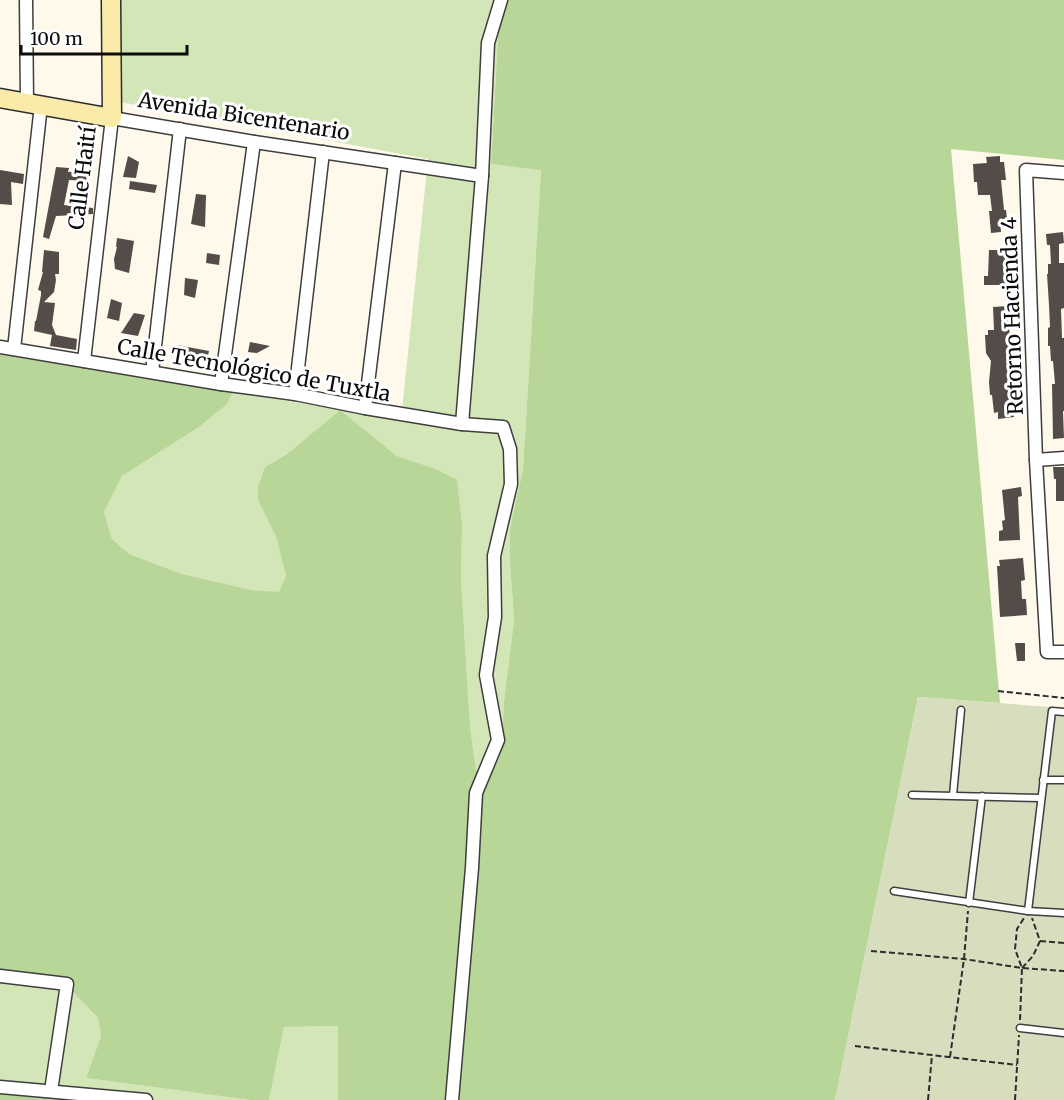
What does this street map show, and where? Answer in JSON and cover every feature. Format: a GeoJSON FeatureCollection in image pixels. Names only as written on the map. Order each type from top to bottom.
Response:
{"type":"FeatureCollection","features":[{"type":"Feature","properties":{"kind":"street"},"geometry":{"type":"LineString","coordinates":[[14,349],[34,104],[26,0]]}},
{"type":"Feature","properties":{"kind":"street","name":"Calle Haití"},"geometry":{"type":"LineString","coordinates":[[84,361],[112,118],[111,0]]}},
{"type":"Feature","properties":{"kind":"street"},"geometry":{"type":"LineString","coordinates":[[462,424],[482,176],[488,43],[501,0]]}},
{"type":"Feature","properties":{"kind":"street","name":"Avenida Bicentenario"},"geometry":{"type":"LineString","coordinates":[[0,98],[254,142],[482,176]]}},
{"type":"Feature","properties":{"kind":"street"},"geometry":{"type":"LineString","coordinates":[[152,372],[180,129]]}},
{"type":"Feature","properties":{"kind":"street"},"geometry":{"type":"LineString","coordinates":[[221,384],[254,142]]}},
{"type":"Feature","properties":{"kind":"street"},"geometry":{"type":"LineString","coordinates":[[295,394],[323,152]]}},
{"type":"Feature","properties":{"kind":"street"},"geometry":{"type":"LineString","coordinates":[[365,408],[395,163]]}},
{"type":"Feature","properties":{"kind":"street","name":"Retorno Hacienda 4"},"geometry":{"type":"LineString","coordinates":[[1064,173],[1026,170],[1036,460],[1047,652],[1064,652]]}},
{"type":"Feature","properties":{"kind":"street","name":"Calle Tecnológico de Tuxtla"},"geometry":{"type":"LineString","coordinates":[[0,347],[295,394],[462,424],[502,427],[510,448],[511,484],[494,556],[495,617],[486,675],[498,740],[476,793],[452,1100]]}},
{"type":"Feature","properties":{"kind":"street"},"geometry":{"type":"LineString","coordinates":[[1036,460],[1064,458]]}},
{"type":"Feature","properties":{"kind":"street"},"geometry":{"type":"LineString","coordinates":[[0,976],[67,984],[51,1091]]}},
{"type":"Feature","properties":{"kind":"street"},"geometry":{"type":"LineString","coordinates":[[0,1087],[146,1100]]}},
{"type":"Feature","properties":{"kind":"lane"},"geometry":{"type":"LineString","coordinates":[[953,795],[961,710]]}},
{"type":"Feature","properties":{"kind":"lane"},"geometry":{"type":"LineString","coordinates":[[1028,911],[1052,711],[1064,712]]}},
{"type":"Feature","properties":{"kind":"lane"},"geometry":{"type":"LineString","coordinates":[[1043,780],[1064,780]]}},
{"type":"Feature","properties":{"kind":"lane"},"geometry":{"type":"LineString","coordinates":[[912,795],[1041,798]]}},
{"type":"Feature","properties":{"kind":"lane"},"geometry":{"type":"LineString","coordinates":[[969,903],[982,796]]}},
{"type":"Feature","properties":{"kind":"lane"},"geometry":{"type":"LineString","coordinates":[[894,891],[1028,911],[1064,913]]}},
{"type":"Feature","properties":{"kind":"lane"},"geometry":{"type":"LineString","coordinates":[[1020,1028],[1064,1033]]}},
{"type":"Feature","properties":{"kind":"path"},"geometry":{"type":"LineString","coordinates":[[998,692],[1064,698]]}},
{"type":"Feature","properties":{"kind":"path"},"geometry":{"type":"LineString","coordinates":[[950,1057],[964,959],[969,903]]}},
{"type":"Feature","properties":{"kind":"path"},"geometry":{"type":"LineString","coordinates":[[1022,968],[1033,956],[1040,941],[1028,911]]}},
{"type":"Feature","properties":{"kind":"path"},"geometry":{"type":"LineString","coordinates":[[1022,968],[1015,949],[1017,929],[1028,911]]}},
{"type":"Feature","properties":{"kind":"path"},"geometry":{"type":"LineString","coordinates":[[1040,941],[1064,943]]}},
{"type":"Feature","properties":{"kind":"path"},"geometry":{"type":"LineString","coordinates":[[871,951],[964,959],[1022,968],[1064,970]]}},
{"type":"Feature","properties":{"kind":"path"},"geometry":{"type":"LineString","coordinates":[[855,1046],[1017,1065]]}},
{"type":"Feature","properties":{"kind":"path"},"geometry":{"type":"LineString","coordinates":[[928,1100],[932,1055]]}},
{"type":"Feature","properties":{"kind":"green space"},"geometry":{"type":"Polygon","coordinates":[[[114,0],[500,0],[491,164],[541,169],[523,469],[510,528],[514,620],[502,738],[488,764],[476,772],[470,726],[461,579],[462,525],[433,468],[397,456],[340,410],[287,454],[265,467],[258,486],[258,500],[276,537],[286,576],[279,593],[252,590],[182,574],[129,554],[112,539],[104,512],[122,476],[227,404],[233,392],[401,420],[428,159],[114,101],[114,0]]]}},
{"type":"Feature","properties":{"kind":"green space"},"geometry":{"type":"Polygon","coordinates":[[[500,0],[1064,0],[1064,160],[951,149],[1000,703],[918,697],[835,1100],[338,1100],[338,1026],[284,1027],[269,1100],[250,1100],[86,1078],[101,1036],[98,1018],[71,990],[28,974],[0,969],[0,354],[233,392],[227,404],[200,426],[122,476],[104,512],[112,539],[129,554],[182,574],[252,590],[279,592],[286,576],[276,537],[258,500],[258,486],[265,467],[287,454],[340,410],[397,456],[433,468],[457,480],[462,525],[461,579],[470,726],[476,771],[488,764],[502,738],[514,620],[510,528],[523,469],[541,170],[491,164],[500,0]]]}},
{"type":"Feature","properties":{"kind":"green space"},"geometry":{"type":"Polygon","coordinates":[[[918,697],[1064,708],[1064,1100],[835,1100],[918,697]]]}},
{"type":"Feature","properties":{"kind":"green space"},"geometry":{"type":"Polygon","coordinates":[[[0,969],[28,974],[71,990],[98,1018],[101,1036],[86,1078],[250,1100],[112,1100],[0,1088],[0,969]]]}},
{"type":"Feature","properties":{"kind":"green space"},"geometry":{"type":"Polygon","coordinates":[[[339,1026],[338,1100],[269,1100],[284,1027],[339,1026]]]}},
{"type":"Feature","properties":{"kind":"green space"},"geometry":{"type":"Polygon","coordinates":[[[0,1088],[112,1100],[0,1100],[0,1088]]]}},
{"type":"Feature","properties":{"kind":"building"},"geometry":{"type":"Polygon","coordinates":[[[128,156],[139,162],[136,178],[123,177],[128,156]]]}},
{"type":"Feature","properties":{"kind":"building"},"geometry":{"type":"Polygon","coordinates":[[[1000,156],[1000,162],[1004,162],[1006,180],[1001,180],[1007,219],[1000,219],[1001,232],[991,233],[990,195],[978,195],[977,182],[974,182],[973,164],[987,163],[986,157],[1000,156]]]}},
{"type":"Feature","properties":{"kind":"building"},"geometry":{"type":"Polygon","coordinates":[[[56,167],[69,168],[68,172],[88,171],[86,181],[69,180],[64,205],[93,208],[93,214],[56,216],[49,239],[43,237],[56,167]]]}},
{"type":"Feature","properties":{"kind":"building"},"geometry":{"type":"Polygon","coordinates":[[[0,170],[24,174],[23,184],[11,182],[12,205],[0,204],[0,170]]]}},
{"type":"Feature","properties":{"kind":"building"},"geometry":{"type":"Polygon","coordinates":[[[130,181],[157,185],[155,193],[129,189],[130,181]]]}},
{"type":"Feature","properties":{"kind":"building"},"geometry":{"type":"Polygon","coordinates":[[[196,194],[206,195],[205,227],[191,224],[196,194]]]}},
{"type":"Feature","properties":{"kind":"building"},"geometry":{"type":"Polygon","coordinates":[[[1063,232],[1064,243],[1059,244],[1059,263],[1064,263],[1064,308],[1061,309],[1062,338],[1064,338],[1064,438],[1053,439],[1052,384],[1055,384],[1053,361],[1051,361],[1050,346],[1048,346],[1048,328],[1050,327],[1047,274],[1048,264],[1051,264],[1050,245],[1047,245],[1046,234],[1063,232]]]}},
{"type":"Feature","properties":{"kind":"building"},"geometry":{"type":"Polygon","coordinates":[[[117,238],[134,241],[129,273],[115,269],[117,238]]]}},
{"type":"Feature","properties":{"kind":"building"},"geometry":{"type":"Polygon","coordinates":[[[44,250],[59,252],[59,274],[55,274],[54,292],[44,302],[55,303],[52,325],[56,335],[77,339],[76,350],[50,346],[52,335],[34,331],[41,295],[41,291],[38,290],[43,272],[44,250]]]}},
{"type":"Feature","properties":{"kind":"building"},"geometry":{"type":"Polygon","coordinates":[[[989,250],[1007,250],[1006,285],[984,285],[984,276],[988,276],[989,250]]]}},
{"type":"Feature","properties":{"kind":"building"},"geometry":{"type":"Polygon","coordinates":[[[207,253],[220,255],[219,265],[206,263],[207,253]]]}},
{"type":"Feature","properties":{"kind":"building"},"geometry":{"type":"Polygon","coordinates":[[[185,278],[198,280],[195,298],[184,295],[185,278]]]}},
{"type":"Feature","properties":{"kind":"building"},"geometry":{"type":"Polygon","coordinates":[[[111,299],[122,303],[119,321],[107,318],[111,299]]]}},
{"type":"Feature","properties":{"kind":"building"},"geometry":{"type":"Polygon","coordinates":[[[1008,306],[1011,357],[1014,357],[1013,390],[1011,390],[1014,417],[998,419],[998,412],[994,413],[992,395],[990,395],[991,361],[986,353],[985,335],[988,335],[988,330],[994,330],[993,307],[1008,306]]]}},
{"type":"Feature","properties":{"kind":"building"},"geometry":{"type":"Polygon","coordinates":[[[134,313],[145,315],[138,336],[121,333],[134,313]]]}},
{"type":"Feature","properties":{"kind":"building"},"geometry":{"type":"Polygon","coordinates":[[[250,342],[270,346],[257,353],[248,352],[250,342]]]}},
{"type":"Feature","properties":{"kind":"building"},"geometry":{"type":"Polygon","coordinates":[[[177,345],[209,351],[207,360],[175,354],[177,345]]]}},
{"type":"Feature","properties":{"kind":"building"},"geometry":{"type":"Polygon","coordinates":[[[1053,467],[1064,467],[1064,501],[1056,501],[1056,479],[1054,479],[1053,467]]]}},
{"type":"Feature","properties":{"kind":"building"},"geometry":{"type":"Polygon","coordinates":[[[1021,487],[1022,496],[1018,497],[1020,540],[999,541],[999,531],[1003,530],[1002,521],[1005,520],[1002,490],[1021,487]]]}},
{"type":"Feature","properties":{"kind":"building"},"geometry":{"type":"Polygon","coordinates":[[[1023,558],[1025,580],[1021,581],[1022,599],[1026,599],[1027,615],[1000,617],[997,566],[1000,566],[999,560],[1023,558]]]}},
{"type":"Feature","properties":{"kind":"building"},"geometry":{"type":"Polygon","coordinates":[[[1015,643],[1025,643],[1025,661],[1017,661],[1015,643]]]}}]}
